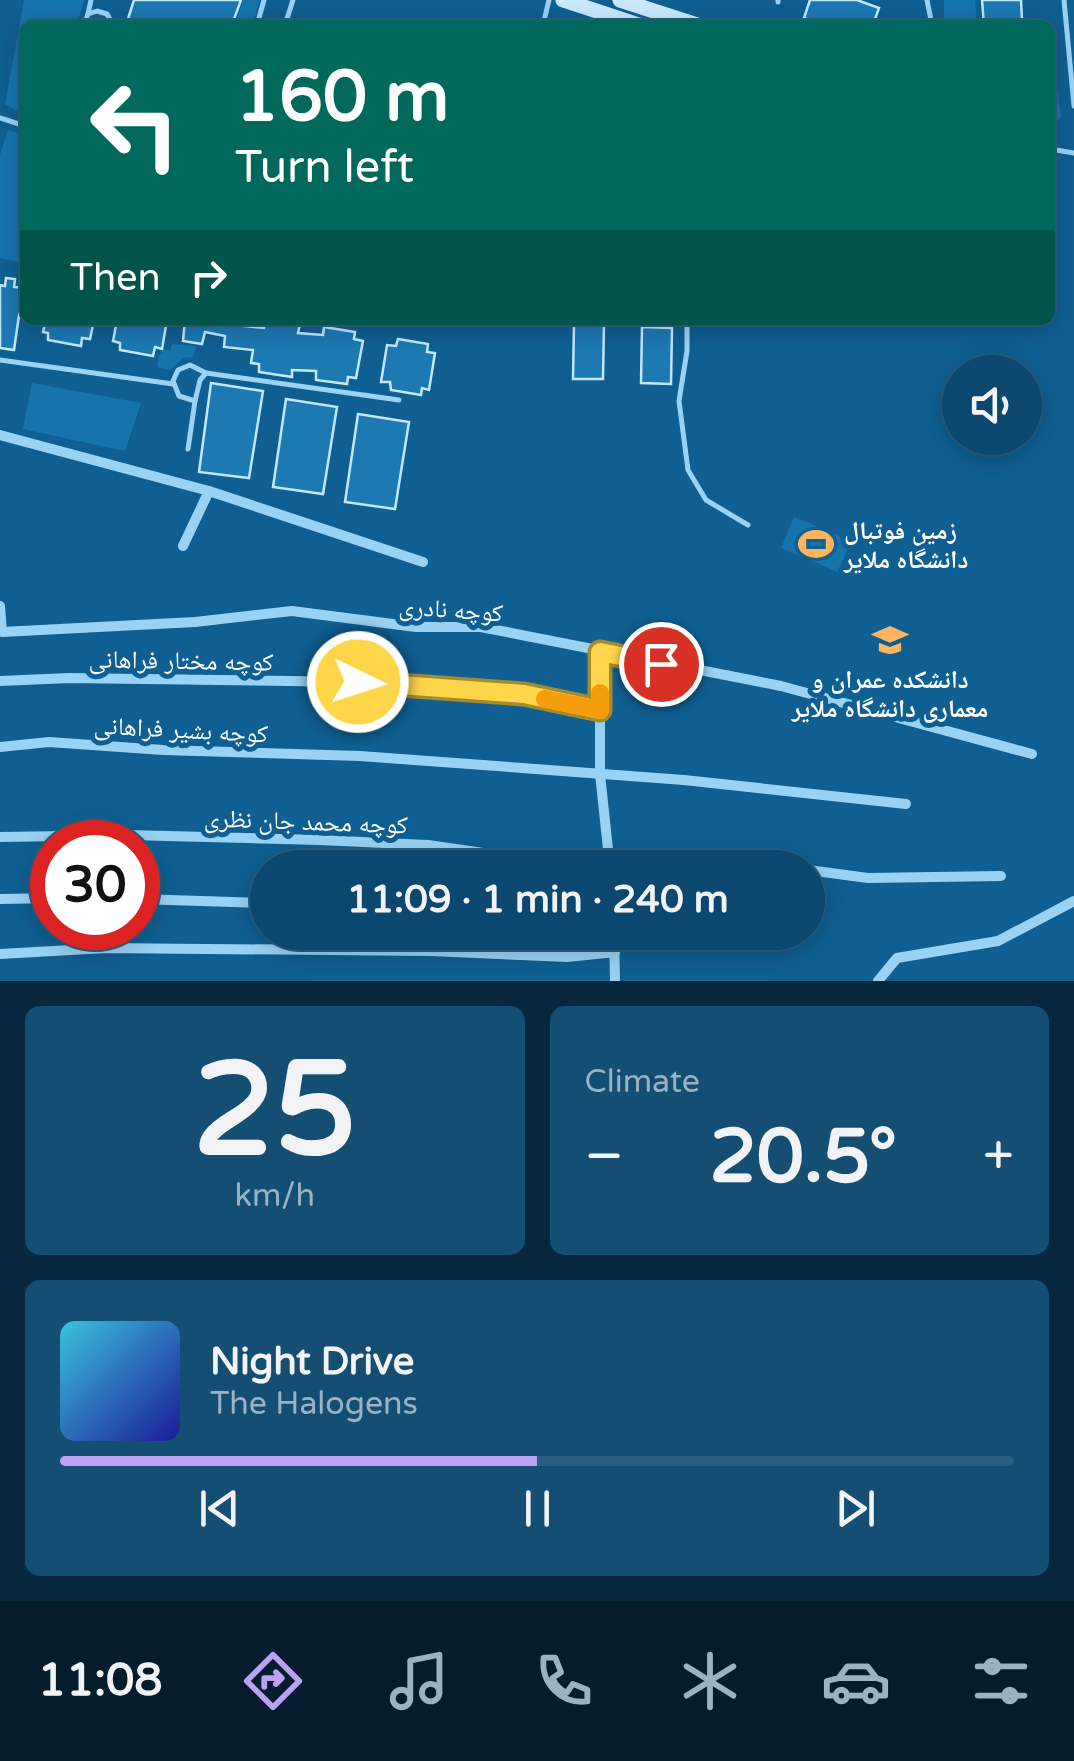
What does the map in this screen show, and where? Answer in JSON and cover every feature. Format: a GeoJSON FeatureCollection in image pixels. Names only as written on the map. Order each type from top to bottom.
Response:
{"type":"FeatureCollection","features":[{"type":"Feature","properties":{"kind":"main road"},"geometry":{"type":"LineString","coordinates":[[563,0],[624,20]]}},
{"type":"Feature","properties":{"kind":"main road"},"geometry":{"type":"LineString","coordinates":[[620,0],[657,6],[687,20]]}},
{"type":"Feature","properties":{"kind":"street"},"geometry":{"type":"LineString","coordinates":[[0,434],[209,491],[422,562]]}},
{"type":"Feature","properties":{"kind":"street"},"geometry":{"type":"LineString","coordinates":[[183,546],[209,491]]}},
{"type":"Feature","properties":{"kind":"street","name":"کوچه نادری"},"geometry":{"type":"LineString","coordinates":[[0,606],[2,632],[195,622],[292,611],[416,628],[481,627],[781,686],[1032,754]]}},
{"type":"Feature","properties":{"kind":"street"},"geometry":{"type":"LineString","coordinates":[[600,652],[600,774],[609,850]]}},
{"type":"Feature","properties":{"kind":"street","name":"کوچه مختار فراهانی"},"geometry":{"type":"LineString","coordinates":[[0,681],[69,678],[358,682],[524,694],[600,710]]}},
{"type":"Feature","properties":{"kind":"street","name":"کوچه بشیر فراهانی"},"geometry":{"type":"LineString","coordinates":[[0,748],[49,742],[360,756],[786,790],[906,804]]}},
{"type":"Feature","properties":{"kind":"street","name":"کوچه محمد جان نظری"},"geometry":{"type":"LineString","coordinates":[[0,837],[109,834],[318,840],[463,850]]}},
{"type":"Feature","properties":{"kind":"street"},"geometry":{"type":"LineString","coordinates":[[825,872],[868,878],[1001,876]]}},
{"type":"Feature","properties":{"kind":"street"},"geometry":{"type":"LineString","coordinates":[[0,898],[30,898]]}},
{"type":"Feature","properties":{"kind":"street"},"geometry":{"type":"LineString","coordinates":[[160,901],[250,903]]}},
{"type":"Feature","properties":{"kind":"street"},"geometry":{"type":"LineString","coordinates":[[878,981],[897,958],[998,941],[1074,901]]}},
{"type":"Feature","properties":{"kind":"street"},"geometry":{"type":"LineString","coordinates":[[0,954],[106,948],[369,950],[567,958],[614,952],[615,981]]}},
{"type":"Feature","properties":{"kind":"lane"},"geometry":{"type":"LineString","coordinates":[[86,20],[92,0]]}},
{"type":"Feature","properties":{"kind":"lane"},"geometry":{"type":"LineString","coordinates":[[1064,0],[1074,106]]}},
{"type":"Feature","properties":{"kind":"lane"},"geometry":{"type":"LineString","coordinates":[[88,14],[102,11],[112,20]]}},
{"type":"Feature","properties":{"kind":"lane"},"geometry":{"type":"LineString","coordinates":[[687,325],[679,401],[688,470],[706,500],[748,525]]}},
{"type":"Feature","properties":{"kind":"lane"},"geometry":{"type":"LineString","coordinates":[[0,360],[173,384]]}},
{"type":"Feature","properties":{"kind":"lane"},"geometry":{"type":"LineString","coordinates":[[195,401],[179,396],[173,384],[184,366],[196,366],[206,373],[399,400]]}},
{"type":"Feature","properties":{"kind":"lane"},"geometry":{"type":"LineString","coordinates":[[188,449],[195,401],[200,380],[206,373]]}},
{"type":"Feature","properties":{"kind":"shaded area"},"geometry":{"type":"Polygon","coordinates":[[[24,0],[84,0],[78,20],[20,20],[24,0]]]}},
{"type":"Feature","properties":{"kind":"shaded area"},"geometry":{"type":"Polygon","coordinates":[[[243,0],[260,0],[254,20],[237,20],[243,0]]]}},
{"type":"Feature","properties":{"kind":"shaded area"},"geometry":{"type":"Polygon","coordinates":[[[944,0],[975,0],[977,20],[944,20],[944,0]]]}},
{"type":"Feature","properties":{"kind":"shaded area"},"geometry":{"type":"Polygon","coordinates":[[[20,22],[20,113],[5,104],[20,22]]]}},
{"type":"Feature","properties":{"kind":"shaded area"},"geometry":{"type":"Polygon","coordinates":[[[1055,70],[1061,117],[1055,123],[1055,70]]]}},
{"type":"Feature","properties":{"kind":"shaded area"},"geometry":{"type":"Polygon","coordinates":[[[8,130],[20,134],[20,262],[0,258],[0,155],[8,130]]]}},
{"type":"Feature","properties":{"kind":"shaded area"},"geometry":{"type":"Polygon","coordinates":[[[172,344],[196,346],[193,357],[183,358],[170,370],[157,367],[159,355],[164,349],[170,351],[172,344]]]}},
{"type":"Feature","properties":{"kind":"shaded area"},"geometry":{"type":"Polygon","coordinates":[[[32,383],[141,403],[125,451],[23,429],[32,383]]]}},
{"type":"Feature","properties":{"kind":"shaded area","name":"زمین فوتبال دانشگاه ملایر"},"geometry":{"type":"Polygon","coordinates":[[[794,517],[851,541],[838,572],[781,548],[794,517]]]}},
{"type":"Feature","properties":{"kind":"building"},"geometry":{"type":"Polygon","coordinates":[[[134,0],[241,0],[234,20],[128,20],[134,0]]]}},
{"type":"Feature","properties":{"kind":"building"},"geometry":{"type":"Polygon","coordinates":[[[810,0],[857,0],[879,8],[875,20],[804,18],[810,0]]]}},
{"type":"Feature","properties":{"kind":"building"},"geometry":{"type":"Polygon","coordinates":[[[982,0],[1021,0],[1022,20],[984,20],[982,0]]]}},
{"type":"Feature","properties":{"kind":"building"},"geometry":{"type":"Polygon","coordinates":[[[6,278],[15,279],[14,287],[20,288],[14,350],[0,348],[0,285],[5,286],[6,278]]]}},
{"type":"Feature","properties":{"kind":"building"},"geometry":{"type":"Polygon","coordinates":[[[45,325],[93,325],[90,339],[82,338],[81,346],[48,340],[48,333],[43,332],[45,325]]]}},
{"type":"Feature","properties":{"kind":"building"},"geometry":{"type":"Polygon","coordinates":[[[116,325],[166,325],[162,349],[155,347],[153,356],[120,350],[120,343],[113,341],[116,325]]]}},
{"type":"Feature","properties":{"kind":"building"},"geometry":{"type":"Polygon","coordinates":[[[185,325],[300,325],[298,333],[323,335],[324,327],[355,332],[354,339],[363,341],[356,378],[348,377],[347,384],[316,380],[316,371],[292,370],[292,377],[259,372],[259,364],[251,363],[253,350],[224,347],[225,336],[205,332],[202,344],[183,341],[185,325]]]}},
{"type":"Feature","properties":{"kind":"building"},"geometry":{"type":"Polygon","coordinates":[[[574,325],[604,325],[603,379],[573,379],[574,325]]]}},
{"type":"Feature","properties":{"kind":"building"},"geometry":{"type":"Polygon","coordinates":[[[642,327],[672,328],[671,384],[641,383],[642,327]]]}},
{"type":"Feature","properties":{"kind":"building"},"geometry":{"type":"Polygon","coordinates":[[[398,339],[428,344],[427,352],[435,353],[429,390],[422,388],[421,395],[391,390],[390,382],[381,382],[387,345],[396,346],[398,339]]]}},
{"type":"Feature","properties":{"kind":"building"},"geometry":{"type":"Polygon","coordinates":[[[211,383],[263,391],[249,478],[199,472],[211,383]]]}},
{"type":"Feature","properties":{"kind":"building"},"geometry":{"type":"Polygon","coordinates":[[[286,399],[337,407],[323,494],[273,487],[286,399]]]}},
{"type":"Feature","properties":{"kind":"building"},"geometry":{"type":"Polygon","coordinates":[[[358,414],[409,422],[395,509],[345,502],[358,414]]]}},
{"type":"Feature","properties":{"kind":"slow traffic"},"geometry":{"type":"LineString","coordinates":[[545,699],[600,710],[600,693]]}},
{"type":"Feature","properties":{"kind":"place","name":"زمین فوتبال دانشگاه ملایر"},"geometry":{"type":"Point","coordinates":[816,544]}},
{"type":"Feature","properties":{"kind":"place","name":"دانشکده عمران و معماری دانشگاه ملایر"},"geometry":{"type":"Point","coordinates":[890,640]}},
{"type":"Feature","properties":{"kind":"route"},"geometry":{"type":"LineString","coordinates":[[358,682],[524,694],[600,710],[600,652],[661,664]]}}]}
